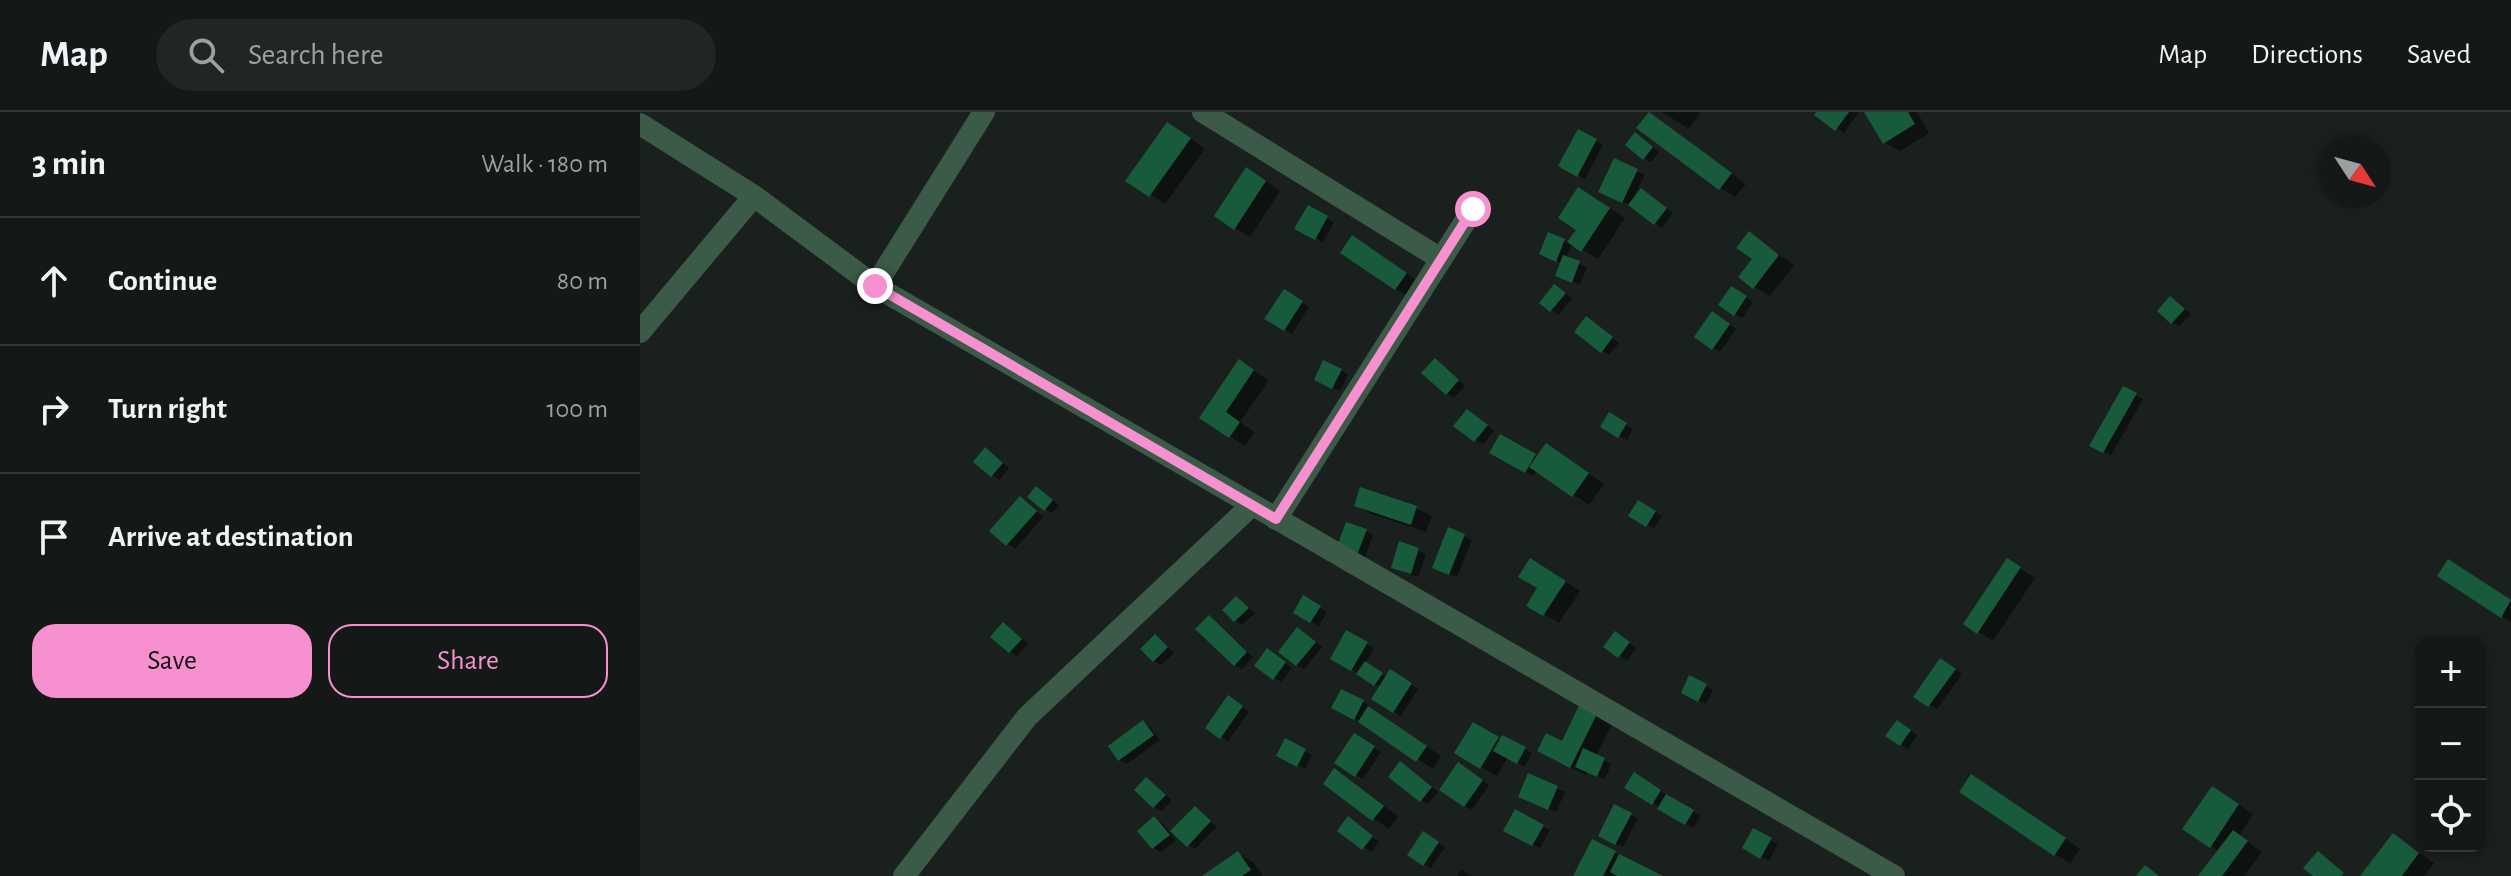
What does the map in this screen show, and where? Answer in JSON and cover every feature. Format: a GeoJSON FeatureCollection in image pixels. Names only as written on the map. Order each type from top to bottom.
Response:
{"type":"FeatureCollection","features":[{"type":"Feature","properties":{"kind":"street"},"geometry":{"type":"LineString","coordinates":[[875,286],[984,112]]}},
{"type":"Feature","properties":{"kind":"street"},"geometry":{"type":"LineString","coordinates":[[1203,112],[1441,259]]}},
{"type":"Feature","properties":{"kind":"street"},"geometry":{"type":"LineString","coordinates":[[640,124],[754,196],[875,286],[1894,876]]}},
{"type":"Feature","properties":{"kind":"street"},"geometry":{"type":"LineString","coordinates":[[640,332],[754,196]]}},
{"type":"Feature","properties":{"kind":"street"},"geometry":{"type":"LineString","coordinates":[[1276,519],[1473,209]]}},
{"type":"Feature","properties":{"kind":"street"},"geometry":{"type":"LineString","coordinates":[[904,876],[1027,717],[1252,505]]}},
{"type":"Feature","properties":{"kind":"building"},"geometry":{"type":"Polygon","coordinates":[[[1649,112],[1732,173],[1719,190],[1636,128],[1649,112]]]}},
{"type":"Feature","properties":{"kind":"building"},"geometry":{"type":"Polygon","coordinates":[[[1816,112],[1849,112],[1835,131],[1814,115],[1816,112]]]}},
{"type":"Feature","properties":{"kind":"building"},"geometry":{"type":"Polygon","coordinates":[[[1864,112],[1908,112],[1915,124],[1883,144],[1864,112]]]}},
{"type":"Feature","properties":{"kind":"building"},"geometry":{"type":"Polygon","coordinates":[[[1167,122],[1191,138],[1149,197],[1125,181],[1167,122]]]}},
{"type":"Feature","properties":{"kind":"building"},"geometry":{"type":"Polygon","coordinates":[[[1578,129],[1597,139],[1577,177],[1558,166],[1578,129]]]}},
{"type":"Feature","properties":{"kind":"building"},"geometry":{"type":"Polygon","coordinates":[[[1635,132],[1653,147],[1643,160],[1625,145],[1635,132]]]}},
{"type":"Feature","properties":{"kind":"building"},"geometry":{"type":"Polygon","coordinates":[[[1614,158],[1638,169],[1622,203],[1598,192],[1614,158]]]}},
{"type":"Feature","properties":{"kind":"building"},"geometry":{"type":"Polygon","coordinates":[[[1246,167],[1266,181],[1234,230],[1214,216],[1246,167]]]}},
{"type":"Feature","properties":{"kind":"building"},"geometry":{"type":"Polygon","coordinates":[[[1578,187],[1610,208],[1581,252],[1567,242],[1576,230],[1558,218],[1578,187]]]}},
{"type":"Feature","properties":{"kind":"building"},"geometry":{"type":"Polygon","coordinates":[[[1641,188],[1667,208],[1654,225],[1628,205],[1641,188]]]}},
{"type":"Feature","properties":{"kind":"building"},"geometry":{"type":"Polygon","coordinates":[[[1308,205],[1328,216],[1315,240],[1294,229],[1308,205]]]}},
{"type":"Feature","properties":{"kind":"building"},"geometry":{"type":"Polygon","coordinates":[[[1749,231],[1779,255],[1753,289],[1738,277],[1752,259],[1736,248],[1749,231]]]}},
{"type":"Feature","properties":{"kind":"building"},"geometry":{"type":"Polygon","coordinates":[[[1548,232],[1565,239],[1556,262],[1539,254],[1548,232]]]}},
{"type":"Feature","properties":{"kind":"building"},"geometry":{"type":"Polygon","coordinates":[[[1352,235],[1407,273],[1395,290],[1340,253],[1352,235]]]}},
{"type":"Feature","properties":{"kind":"building"},"geometry":{"type":"Polygon","coordinates":[[[1563,255],[1580,261],[1572,283],[1555,276],[1563,255]]]}},
{"type":"Feature","properties":{"kind":"building"},"geometry":{"type":"Polygon","coordinates":[[[1554,284],[1566,293],[1550,312],[1539,303],[1554,284]]]}},
{"type":"Feature","properties":{"kind":"building"},"geometry":{"type":"Polygon","coordinates":[[[1731,286],[1747,296],[1734,316],[1718,305],[1731,286]]]}},
{"type":"Feature","properties":{"kind":"building"},"geometry":{"type":"Polygon","coordinates":[[[1284,289],[1303,301],[1284,331],[1264,319],[1284,289]]]}},
{"type":"Feature","properties":{"kind":"building"},"geometry":{"type":"Polygon","coordinates":[[[2170,296],[2185,309],[2171,324],[2157,311],[2170,296]]]}},
{"type":"Feature","properties":{"kind":"building"},"geometry":{"type":"Polygon","coordinates":[[[1712,311],[1730,324],[1712,350],[1694,337],[1712,311]]]}},
{"type":"Feature","properties":{"kind":"building"},"geometry":{"type":"Polygon","coordinates":[[[1586,316],[1613,337],[1601,353],[1574,332],[1586,316]]]}},
{"type":"Feature","properties":{"kind":"building"},"geometry":{"type":"Polygon","coordinates":[[[1435,358],[1459,380],[1446,395],[1421,373],[1435,358]]]}},
{"type":"Feature","properties":{"kind":"building"},"geometry":{"type":"Polygon","coordinates":[[[1239,359],[1254,370],[1226,412],[1240,422],[1229,438],[1199,418],[1239,359]]]}},
{"type":"Feature","properties":{"kind":"building"},"geometry":{"type":"Polygon","coordinates":[[[1323,360],[1342,369],[1332,389],[1314,380],[1323,360]]]}},
{"type":"Feature","properties":{"kind":"building"},"geometry":{"type":"Polygon","coordinates":[[[2123,386],[2137,393],[2103,453],[2089,446],[2123,386]]]}},
{"type":"Feature","properties":{"kind":"building"},"geometry":{"type":"Polygon","coordinates":[[[1467,409],[1488,425],[1474,442],[1453,426],[1467,409]]]}},
{"type":"Feature","properties":{"kind":"building"},"geometry":{"type":"Polygon","coordinates":[[[1609,412],[1627,423],[1618,438],[1600,427],[1609,412]]]}},
{"type":"Feature","properties":{"kind":"building"},"geometry":{"type":"Polygon","coordinates":[[[1500,434],[1536,454],[1525,473],[1489,453],[1500,434]]]}},
{"type":"Feature","properties":{"kind":"building"},"geometry":{"type":"Polygon","coordinates":[[[1546,443],[1589,473],[1572,497],[1529,467],[1546,443]]]}},
{"type":"Feature","properties":{"kind":"building"},"geometry":{"type":"Polygon","coordinates":[[[985,447],[1003,463],[991,477],[973,462],[985,447]]]}},
{"type":"Feature","properties":{"kind":"building"},"geometry":{"type":"Polygon","coordinates":[[[1036,486],[1053,500],[1044,511],[1027,497],[1036,486]]]}},
{"type":"Feature","properties":{"kind":"building"},"geometry":{"type":"Polygon","coordinates":[[[1360,487],[1417,506],[1411,525],[1354,506],[1360,487]]]}},
{"type":"Feature","properties":{"kind":"building"},"geometry":{"type":"Polygon","coordinates":[[[1020,496],[1037,511],[1006,546],[989,531],[1020,496]]]}},
{"type":"Feature","properties":{"kind":"building"},"geometry":{"type":"Polygon","coordinates":[[[1638,500],[1656,511],[1646,527],[1628,516],[1638,500]]]}},
{"type":"Feature","properties":{"kind":"building"},"geometry":{"type":"Polygon","coordinates":[[[1346,522],[1367,529],[1352,568],[1332,560],[1346,522]]]}},
{"type":"Feature","properties":{"kind":"building"},"geometry":{"type":"Polygon","coordinates":[[[1448,527],[1465,534],[1449,575],[1432,568],[1448,527]]]}},
{"type":"Feature","properties":{"kind":"building"},"geometry":{"type":"Polygon","coordinates":[[[1399,541],[1419,548],[1411,574],[1391,568],[1399,541]]]}},
{"type":"Feature","properties":{"kind":"building"},"geometry":{"type":"Polygon","coordinates":[[[1530,558],[1566,581],[1543,616],[1526,606],[1537,588],[1518,577],[1530,558]]]}},
{"type":"Feature","properties":{"kind":"building"},"geometry":{"type":"Polygon","coordinates":[[[2007,558],[2021,567],[1977,634],[1963,624],[2007,558]]]}},
{"type":"Feature","properties":{"kind":"building"},"geometry":{"type":"Polygon","coordinates":[[[2448,559],[2511,600],[2501,618],[2437,576],[2448,559]]]}},
{"type":"Feature","properties":{"kind":"building"},"geometry":{"type":"Polygon","coordinates":[[[1303,595],[1321,606],[1310,623],[1293,613],[1303,595]]]}},
{"type":"Feature","properties":{"kind":"building"},"geometry":{"type":"Polygon","coordinates":[[[1236,596],[1249,608],[1234,622],[1222,610],[1236,596]]]}},
{"type":"Feature","properties":{"kind":"building"},"geometry":{"type":"Polygon","coordinates":[[[1209,615],[1247,652],[1234,666],[1195,629],[1209,615]]]}},
{"type":"Feature","properties":{"kind":"building"},"geometry":{"type":"Polygon","coordinates":[[[1003,622],[1022,639],[1009,653],[990,637],[1003,622]]]}},
{"type":"Feature","properties":{"kind":"building"},"geometry":{"type":"Polygon","coordinates":[[[1297,627],[1316,642],[1296,666],[1278,652],[1297,627]]]}},
{"type":"Feature","properties":{"kind":"building"},"geometry":{"type":"Polygon","coordinates":[[[1346,630],[1368,642],[1351,671],[1330,659],[1346,630]]]}},
{"type":"Feature","properties":{"kind":"building"},"geometry":{"type":"Polygon","coordinates":[[[1615,631],[1630,642],[1618,658],[1603,647],[1615,631]]]}},
{"type":"Feature","properties":{"kind":"building"},"geometry":{"type":"Polygon","coordinates":[[[1155,634],[1168,647],[1153,662],[1140,649],[1155,634]]]}},
{"type":"Feature","properties":{"kind":"building"},"geometry":{"type":"Polygon","coordinates":[[[1267,648],[1286,662],[1273,680],[1254,666],[1267,648]]]}},
{"type":"Feature","properties":{"kind":"building"},"geometry":{"type":"Polygon","coordinates":[[[1940,658],[1956,669],[1928,707],[1913,697],[1940,658]]]}},
{"type":"Feature","properties":{"kind":"building"},"geometry":{"type":"Polygon","coordinates":[[[1365,661],[1383,673],[1374,686],[1356,674],[1365,661]]]}},
{"type":"Feature","properties":{"kind":"building"},"geometry":{"type":"Polygon","coordinates":[[[1390,669],[1412,683],[1393,713],[1371,699],[1390,669]]]}},
{"type":"Feature","properties":{"kind":"building"},"geometry":{"type":"Polygon","coordinates":[[[1689,675],[1707,684],[1698,702],[1681,693],[1689,675]]]}},
{"type":"Feature","properties":{"kind":"building"},"geometry":{"type":"Polygon","coordinates":[[[1341,689],[1364,700],[1354,720],[1331,708],[1341,689]]]}},
{"type":"Feature","properties":{"kind":"building"},"geometry":{"type":"Polygon","coordinates":[[[1586,691],[1604,700],[1570,768],[1537,751],[1546,733],[1562,741],[1586,691]]]}},
{"type":"Feature","properties":{"kind":"building"},"geometry":{"type":"Polygon","coordinates":[[[1228,695],[1243,706],[1220,739],[1205,728],[1228,695]]]}},
{"type":"Feature","properties":{"kind":"building"},"geometry":{"type":"Polygon","coordinates":[[[1368,706],[1427,746],[1416,762],[1358,722],[1368,706]]]}},
{"type":"Feature","properties":{"kind":"building"},"geometry":{"type":"Polygon","coordinates":[[[1143,720],[1154,735],[1118,761],[1108,746],[1143,720]]]}},
{"type":"Feature","properties":{"kind":"building"},"geometry":{"type":"Polygon","coordinates":[[[1897,720],[1911,730],[1900,746],[1885,736],[1897,720]]]}},
{"type":"Feature","properties":{"kind":"building"},"geometry":{"type":"Polygon","coordinates":[[[1473,722],[1499,737],[1480,769],[1454,753],[1473,722]]]}},
{"type":"Feature","properties":{"kind":"building"},"geometry":{"type":"Polygon","coordinates":[[[1354,733],[1375,746],[1355,777],[1334,763],[1354,733]]]}},
{"type":"Feature","properties":{"kind":"building"},"geometry":{"type":"Polygon","coordinates":[[[1502,735],[1526,747],[1517,764],[1493,751],[1502,735]]]}},
{"type":"Feature","properties":{"kind":"building"},"geometry":{"type":"Polygon","coordinates":[[[1285,738],[1306,749],[1297,767],[1276,756],[1285,738]]]}},
{"type":"Feature","properties":{"kind":"building"},"geometry":{"type":"Polygon","coordinates":[[[1583,748],[1605,758],[1597,777],[1575,767],[1583,748]]]}},
{"type":"Feature","properties":{"kind":"building"},"geometry":{"type":"Polygon","coordinates":[[[1400,761],[1432,787],[1420,802],[1388,777],[1400,761]]]}},
{"type":"Feature","properties":{"kind":"building"},"geometry":{"type":"Polygon","coordinates":[[[1458,762],[1483,780],[1464,807],[1439,790],[1458,762]]]}},
{"type":"Feature","properties":{"kind":"building"},"geometry":{"type":"Polygon","coordinates":[[[1334,768],[1384,806],[1372,821],[1323,784],[1334,768]]]}},
{"type":"Feature","properties":{"kind":"building"},"geometry":{"type":"Polygon","coordinates":[[[1634,772],[1661,790],[1652,805],[1624,788],[1634,772]]]}},
{"type":"Feature","properties":{"kind":"building"},"geometry":{"type":"Polygon","coordinates":[[[1528,773],[1558,786],[1548,810],[1518,797],[1528,773]]]}},
{"type":"Feature","properties":{"kind":"building"},"geometry":{"type":"Polygon","coordinates":[[[1971,774],[2066,838],[2054,856],[1959,792],[1971,774]]]}},
{"type":"Feature","properties":{"kind":"building"},"geometry":{"type":"Polygon","coordinates":[[[1146,777],[1166,795],[1153,808],[1134,790],[1146,777]]]}},
{"type":"Feature","properties":{"kind":"building"},"geometry":{"type":"Polygon","coordinates":[[[2212,786],[2239,804],[2210,848],[2182,829],[2212,786]]]}},
{"type":"Feature","properties":{"kind":"building"},"geometry":{"type":"Polygon","coordinates":[[[1666,794],[1694,810],[1685,825],[1657,809],[1666,794]]]}},
{"type":"Feature","properties":{"kind":"building"},"geometry":{"type":"Polygon","coordinates":[[[1614,804],[1632,813],[1615,845],[1598,836],[1614,804]]]}},
{"type":"Feature","properties":{"kind":"building"},"geometry":{"type":"Polygon","coordinates":[[[1195,806],[1211,821],[1187,847],[1170,831],[1195,806]]]}},
{"type":"Feature","properties":{"kind":"building"},"geometry":{"type":"Polygon","coordinates":[[[1515,809],[1544,825],[1532,846],[1503,831],[1515,809]]]}},
{"type":"Feature","properties":{"kind":"building"},"geometry":{"type":"Polygon","coordinates":[[[1154,816],[1170,835],[1152,849],[1137,831],[1154,816]]]}},
{"type":"Feature","properties":{"kind":"building"},"geometry":{"type":"Polygon","coordinates":[[[1348,816],[1373,836],[1362,850],[1337,831],[1348,816]]]}},
{"type":"Feature","properties":{"kind":"building"},"geometry":{"type":"Polygon","coordinates":[[[1753,828],[1772,838],[1760,859],[1742,848],[1753,828]]]}},
{"type":"Feature","properties":{"kind":"building"},"geometry":{"type":"Polygon","coordinates":[[[2233,830],[2248,841],[2222,876],[2198,876],[2233,830]]]}},
{"type":"Feature","properties":{"kind":"building"},"geometry":{"type":"Polygon","coordinates":[[[1423,831],[1439,842],[1423,866],[1407,855],[1423,831]]]}},
{"type":"Feature","properties":{"kind":"building"},"geometry":{"type":"Polygon","coordinates":[[[2393,833],[2419,853],[2402,876],[2360,876],[2393,833]]]}},
{"type":"Feature","properties":{"kind":"building"},"geometry":{"type":"Polygon","coordinates":[[[1592,839],[1616,851],[1603,876],[1573,876],[1592,839]]]}},
{"type":"Feature","properties":{"kind":"building"},"geometry":{"type":"Polygon","coordinates":[[[1238,851],[1251,870],[1242,876],[1202,876],[1238,851]]]}},
{"type":"Feature","properties":{"kind":"building"},"geometry":{"type":"Polygon","coordinates":[[[2318,851],[2344,873],[2341,876],[2313,876],[2303,868],[2318,851]]]}},
{"type":"Feature","properties":{"kind":"building"},"geometry":{"type":"Polygon","coordinates":[[[1619,854],[1663,876],[1617,876],[1610,872],[1619,854]]]}},
{"type":"Feature","properties":{"kind":"building"},"geometry":{"type":"Polygon","coordinates":[[[2145,865],[2159,876],[2136,876],[2145,865]]]}},
{"type":"Feature","properties":{"kind":"route"},"geometry":{"type":"LineString","coordinates":[[875,286],[1276,519],[1473,209]]}}]}
